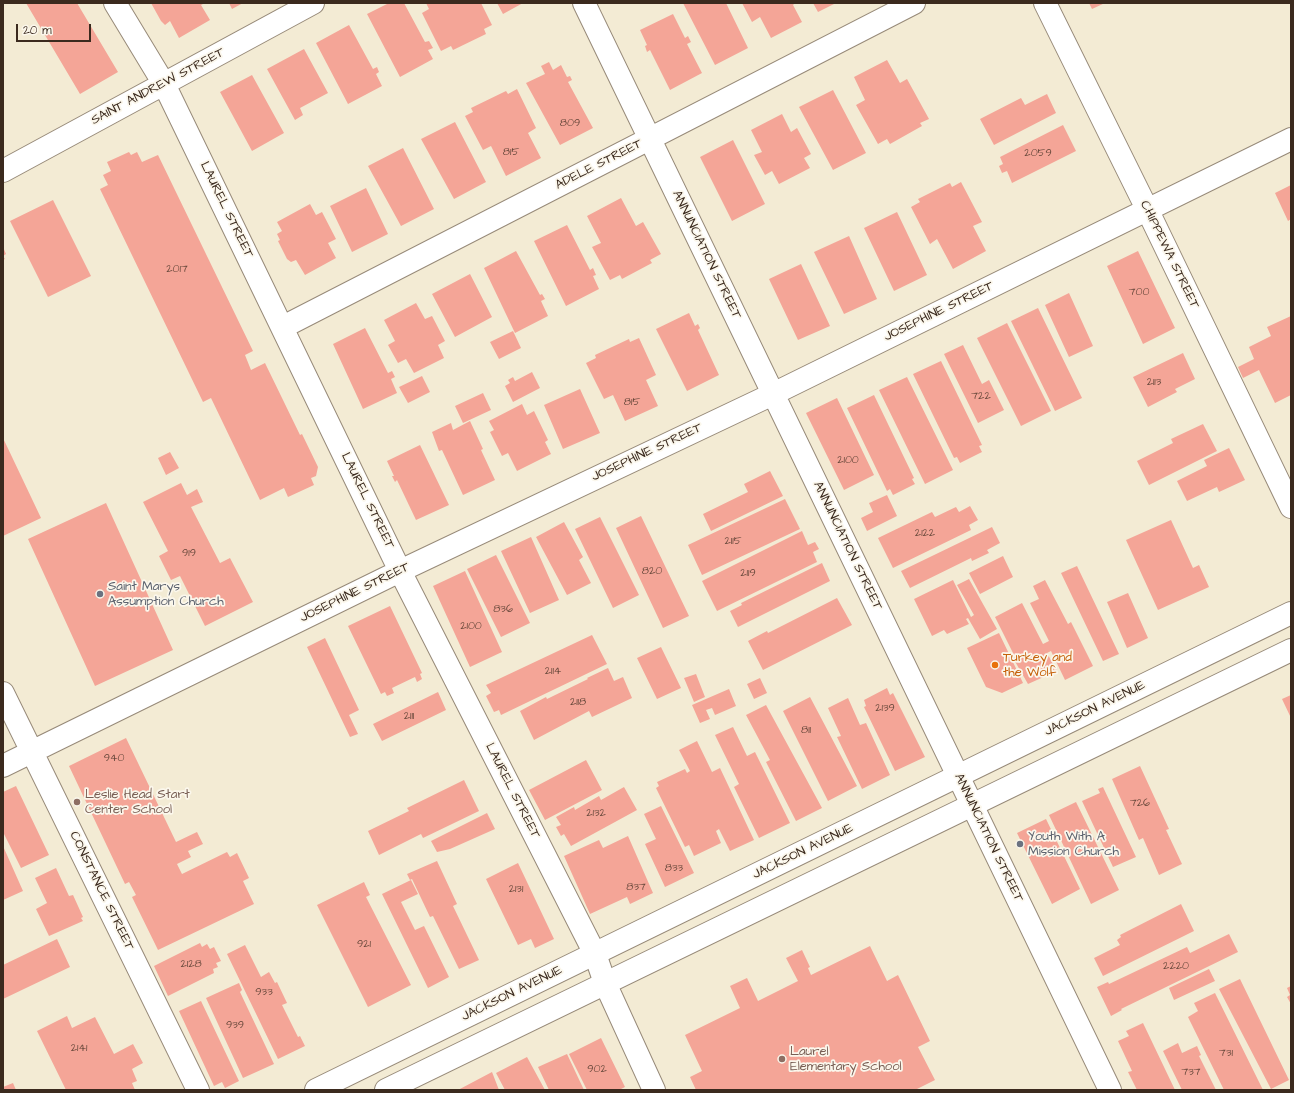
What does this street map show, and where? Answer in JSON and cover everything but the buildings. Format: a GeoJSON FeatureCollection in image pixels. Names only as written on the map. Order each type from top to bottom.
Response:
{"type":"FeatureCollection","features":[{"type":"Feature","properties":{"kind":"street","name":"LAUREL STREET"},"geometry":{"type":"LineString","coordinates":[[115,3],[164,84],[283,326],[400,570],[595,954],[605,984],[654,1090]]}},
{"type":"Feature","properties":{"kind":"street","name":"SAINT ANDREW STREET"},"geometry":{"type":"LineString","coordinates":[[3,171],[313,3]]}},
{"type":"Feature","properties":{"kind":"street","name":"ANNUNCIATION STREET"},"geometry":{"type":"LineString","coordinates":[[584,3],[1110,1090]]}},
{"type":"Feature","properties":{"kind":"street","name":"ADELE STREET"},"geometry":{"type":"LineString","coordinates":[[283,326],[914,3]]}},
{"type":"Feature","properties":{"kind":"street","name":"CHIPPEWA STREET"},"geometry":{"type":"LineString","coordinates":[[1044,3],[1147,209],[1291,507]]}},
{"type":"Feature","properties":{"kind":"street","name":"JOSEPHINE STREET"},"geometry":{"type":"LineString","coordinates":[[3,766],[400,570],[773,394],[1291,139]]}},
{"type":"Feature","properties":{"kind":"street","name":"JACKSON AVENUE"},"geometry":{"type":"LineString","coordinates":[[316,1090],[1291,613]]}},
{"type":"Feature","properties":{"kind":"street"},"geometry":{"type":"LineString","coordinates":[[386,1090],[1291,650]]}},
{"type":"Feature","properties":{"kind":"street","name":"CONSTANCE STREET"},"geometry":{"type":"LineString","coordinates":[[3,693],[198,1090]]}},
{"type":"Feature","properties":{"kind":"place","name":"Saint Marys Assumption Church"},"geometry":{"type":"Point","coordinates":[100,594]}},
{"type":"Feature","properties":{"kind":"place","name":"Turkey and the Wolf"},"geometry":{"type":"Point","coordinates":[995,665]}},
{"type":"Feature","properties":{"kind":"place","name":"Leslie Head Start Center School"},"geometry":{"type":"Point","coordinates":[77,802]}},
{"type":"Feature","properties":{"kind":"place","name":"Youth With A Mission Church"},"geometry":{"type":"Point","coordinates":[1020,844]}},
{"type":"Feature","properties":{"kind":"place","name":"Laurel Elementary School"},"geometry":{"type":"Point","coordinates":[782,1059]}}]}
